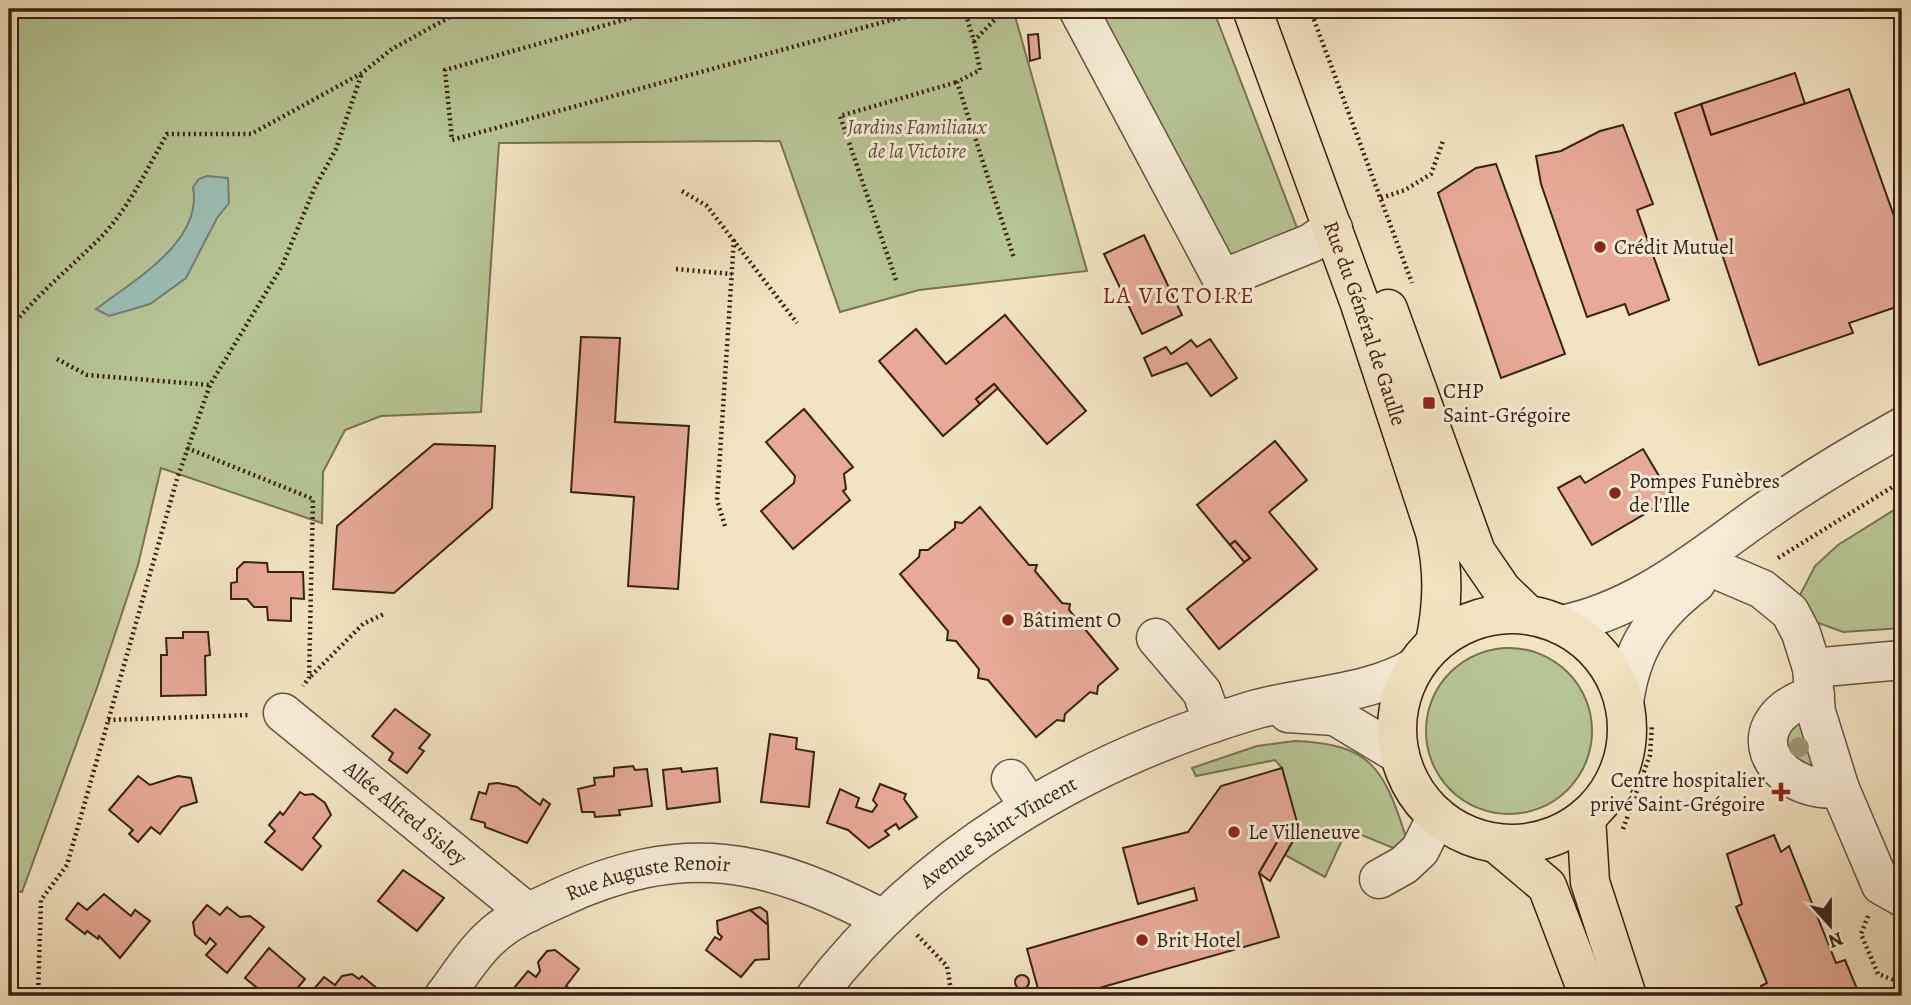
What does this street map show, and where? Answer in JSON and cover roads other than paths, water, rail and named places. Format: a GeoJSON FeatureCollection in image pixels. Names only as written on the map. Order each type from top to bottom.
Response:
{"type":"FeatureCollection","features":[{"type":"Feature","properties":{"kind":"main road","name":"Rue du Général de Gaulle"},"geometry":{"type":"LineString","coordinates":[[1252,9],[1322,235],[1435,532],[1443,568],[1443,594],[1425,655]]}},
{"type":"Feature","properties":{"kind":"main road","name":"Rue du Général de Gaulle"},"geometry":{"type":"LineString","coordinates":[[1277,9],[1476,552],[1502,590],[1544,620]]}},
{"type":"Feature","properties":{"kind":"main road"},"geometry":{"type":"LineString","coordinates":[[1503,614],[1544,620],[1579,635],[1601,657],[1637,707],[1621,765],[1612,784],[1586,817],[1566,830],[1544,839],[1496,843],[1457,830],[1432,826],[1415,790],[1396,769],[1399,710],[1425,655],[1456,629],[1479,619],[1503,614]]}},
{"type":"Feature","properties":{"kind":"main road"},"geometry":{"type":"LineString","coordinates":[[1586,817],[1590,882],[1627,996]]}},
{"type":"Feature","properties":{"kind":"main road"},"geometry":{"type":"LineString","coordinates":[[1496,843],[1547,886],[1588,996]]}},
{"type":"Feature","properties":{"kind":"street"},"geometry":{"type":"LineString","coordinates":[[1078,9],[1222,279],[1322,235]]}},
{"type":"Feature","properties":{"kind":"street"},"geometry":{"type":"LineString","coordinates":[[1544,620],[1583,620],[1648,594],[1772,507],[1902,427]]}},
{"type":"Feature","properties":{"kind":"street"},"geometry":{"type":"LineString","coordinates":[[1637,707],[1628,676],[1640,646],[1662,612],[1780,522],[1902,447]]}},
{"type":"Feature","properties":{"kind":"street"},"geometry":{"type":"LineString","coordinates":[[1715,569],[1762,589],[1790,612],[1801,633],[1813,681],[1815,712],[1840,789],[1881,885],[1902,897]]}},
{"type":"Feature","properties":{"kind":"street"},"geometry":{"type":"LineString","coordinates":[[1156,638],[1202,692],[1214,722]]}},
{"type":"Feature","properties":{"kind":"street","name":"Avenue Saint-Vincent"},"geometry":{"type":"LineString","coordinates":[[816,996],[844,960],[888,914],[956,857],[1020,792],[1111,762],[1214,722],[1281,701],[1396,678],[1425,655]]}},
{"type":"Feature","properties":{"kind":"street"},"geometry":{"type":"LineString","coordinates":[[1840,789],[1819,788],[1791,779],[1772,762],[1767,749],[1768,730],[1782,710],[1795,701],[1813,681],[1902,660]]}},
{"type":"Feature","properties":{"kind":"street","name":"Avenue Saint-Vincent"},"geometry":{"type":"LineString","coordinates":[[1214,722],[1300,712],[1335,716],[1396,769]]}},
{"type":"Feature","properties":{"kind":"street","name":"Allée Alfred Sisley"},"geometry":{"type":"LineString","coordinates":[[283,713],[528,913]]}},
{"type":"Feature","properties":{"kind":"street"},"geometry":{"type":"LineString","coordinates":[[1379,879],[1404,865],[1420,850],[1432,826]]}},
{"type":"Feature","properties":{"kind":"street","name":"Rue Auguste Renoir"},"geometry":{"type":"LineString","coordinates":[[444,996],[490,937],[528,913],[605,878],[665,865],[697,862],[754,867],[807,882],[888,914]]}},
{"type":"Feature","properties":{"kind":"water"},"geometry":{"type":"Polygon","coordinates":[[[207,176],[228,178],[229,203],[217,218],[186,278],[150,304],[109,316],[96,309],[146,272],[177,242],[193,207],[193,187],[199,179],[207,176]]]}},
{"type":"Feature","properties":{"kind":"place","name":"Crédit Mutuel"},"geometry":{"type":"Point","coordinates":[1600,247]}},
{"type":"Feature","properties":{"kind":"place","name":"CHP Saint-Grégoire"},"geometry":{"type":"Point","coordinates":[1429,403]}},
{"type":"Feature","properties":{"kind":"place","name":"Pompes Funèbres de l'Ille"},"geometry":{"type":"Point","coordinates":[1615,493]}},
{"type":"Feature","properties":{"kind":"place","name":"Bâtiment O"},"geometry":{"type":"Point","coordinates":[1008,620]}},
{"type":"Feature","properties":{"kind":"place","name":"Centre hospitalier privé Saint-Grégoire"},"geometry":{"type":"Point","coordinates":[1781,792]}},
{"type":"Feature","properties":{"kind":"place","name":"Le Villeneuve"},"geometry":{"type":"Point","coordinates":[1234,832]}},
{"type":"Feature","properties":{"kind":"place","name":"Brit Hotel"},"geometry":{"type":"Point","coordinates":[1142,940]}},
{"type":"Feature","properties":{"kind":"district","name":"LA VICTOIRE"},"geometry":{"type":"Point","coordinates":[1179,295]}},
{"type":"Feature","properties":{"kind":"park label","name":"Jardins Familiaux de la Victoire"},"geometry":{"type":"Point","coordinates":[917,139]}}]}
